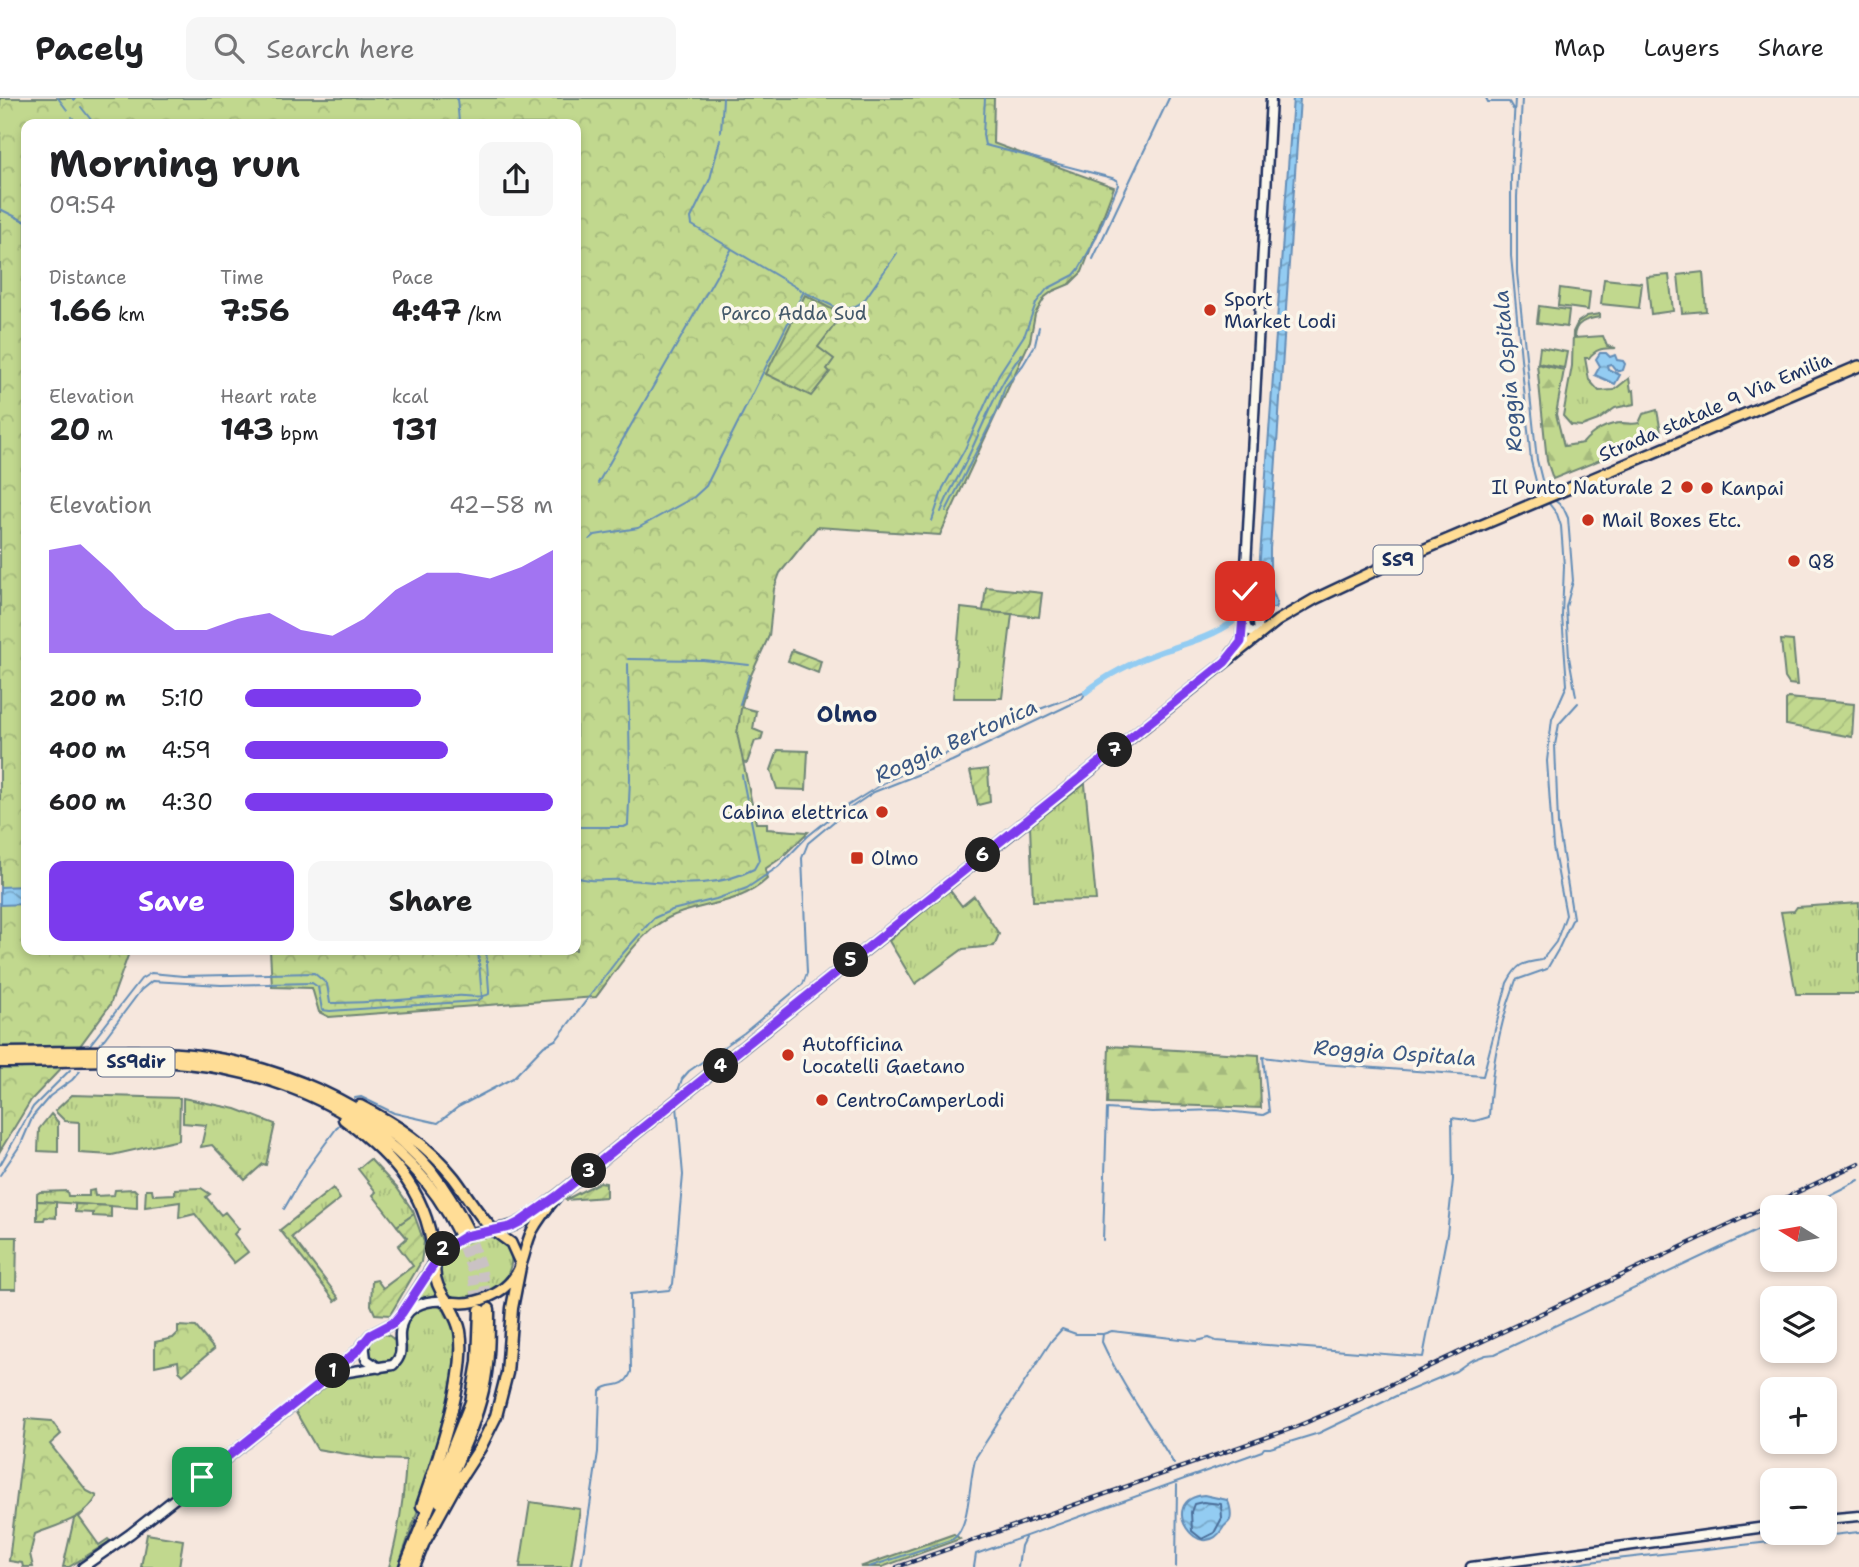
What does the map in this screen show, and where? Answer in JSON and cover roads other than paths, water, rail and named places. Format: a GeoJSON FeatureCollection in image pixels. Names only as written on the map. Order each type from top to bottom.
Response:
{"type":"FeatureCollection","features":[{"type":"Feature","properties":{"kind":"highway","name":"SS9dir"},"geometry":{"type":"LineString","coordinates":[[0,1053],[192,1055],[265,1070],[304,1084],[360,1112],[412,1151],[439,1181],[462,1231],[419,1171],[398,1150],[363,1124],[309,1096],[258,1077],[187,1063],[0,1062]]}},
{"type":"Feature","properties":{"kind":"highway"},"geometry":{"type":"LineString","coordinates":[[304,1084],[316,1084],[393,1122],[409,1133],[439,1160],[493,1230]]}},
{"type":"Feature","properties":{"kind":"highway"},"geometry":{"type":"LineString","coordinates":[[309,1096],[360,1132],[405,1178],[427,1215],[434,1263]]}},
{"type":"Feature","properties":{"kind":"highway"},"geometry":{"type":"LineString","coordinates":[[405,1567],[480,1448],[496,1416],[507,1373],[512,1308],[520,1265]]}},
{"type":"Feature","properties":{"kind":"highway"},"geometry":{"type":"LineString","coordinates":[[414,1567],[419,1517],[445,1437],[457,1382],[461,1335],[447,1301]]}},
{"type":"Feature","properties":{"kind":"highway"},"geometry":{"type":"LineString","coordinates":[[418,1545],[471,1402],[484,1309]]}},
{"type":"Feature","properties":{"kind":"main road"},"geometry":{"type":"LineString","coordinates":[[1225,662],[1241,642],[1243,623],[1271,98]]}},
{"type":"Feature","properties":{"kind":"main road","name":"Strada statale 9 Via Emilia"},"geometry":{"type":"LineString","coordinates":[[493,1230],[520,1222],[557,1196],[1278,621],[1364,575],[1859,366]]}},
{"type":"Feature","properties":{"kind":"main road"},"geometry":{"type":"LineString","coordinates":[[1243,623],[1248,630],[1259,635],[1258,622],[1245,591]]}},
{"type":"Feature","properties":{"kind":"main road"},"geometry":{"type":"LineString","coordinates":[[1253,613],[1261,620],[1278,621]]}},
{"type":"Feature","properties":{"kind":"main road","name":"Strada statale 9 Via Emilia"},"geometry":{"type":"LineString","coordinates":[[520,1265],[531,1233],[557,1196]]}},
{"type":"Feature","properties":{"kind":"main road"},"geometry":{"type":"LineString","coordinates":[[83,1567],[105,1554],[318,1385],[370,1335],[393,1323],[444,1249],[477,1232],[493,1230],[510,1243],[520,1265],[507,1284],[483,1300],[470,1304],[428,1300],[413,1308],[402,1324],[398,1361],[382,1368],[348,1372],[318,1385]]}},
{"type":"Feature","properties":{"kind":"main road"},"geometry":{"type":"LineString","coordinates":[[434,1263],[435,1281],[447,1301]]}},
{"type":"Feature","properties":{"kind":"main road"},"geometry":{"type":"LineString","coordinates":[[381,1330],[394,1333],[401,1344]]}},
{"type":"Feature","properties":{"kind":"main road"},"geometry":{"type":"LineString","coordinates":[[364,1342],[366,1359],[370,1364],[382,1368]]}},
{"type":"Feature","properties":{"kind":"main road"},"geometry":{"type":"LineString","coordinates":[[1837,1518],[1859,1516]]}},
{"type":"Feature","properties":{"kind":"main road"},"geometry":{"type":"LineString","coordinates":[[1471,1567],[1760,1528]]}},
{"type":"Feature","properties":{"kind":"water"},"geometry":{"type":"Polygon","coordinates":[[[1293,98],[1300,98],[1270,549],[1270,584],[1277,603],[1275,608],[1265,608],[1265,604],[1258,604],[1258,585],[1293,98]]]}},
{"type":"Feature","properties":{"kind":"water"},"geometry":{"type":"Polygon","coordinates":[[[1600,353],[1606,353],[1610,357],[1615,355],[1617,360],[1625,364],[1623,370],[1619,371],[1611,364],[1607,365],[1608,369],[1620,375],[1615,384],[1595,375],[1600,366],[1596,359],[1600,353]]]}},
{"type":"Feature","properties":{"kind":"water"},"geometry":{"type":"Polygon","coordinates":[[[21,886],[21,904],[0,905],[0,887],[21,886]]]}},
{"type":"Feature","properties":{"kind":"water"},"geometry":{"type":"Polygon","coordinates":[[[1204,1495],[1227,1500],[1231,1515],[1214,1538],[1203,1540],[1186,1528],[1182,1518],[1183,1508],[1190,1499],[1204,1495]]]}},
{"type":"Feature","properties":{"kind":"waterway"},"geometry":{"type":"LineString","coordinates":[[58,98],[67,110]]}},
{"type":"Feature","properties":{"kind":"waterway"},"geometry":{"type":"LineString","coordinates":[[457,98],[459,119]]}},
{"type":"Feature","properties":{"kind":"waterway"},"geometry":{"type":"LineString","coordinates":[[721,132],[723,98]]}},
{"type":"Feature","properties":{"kind":"waterway"},"geometry":{"type":"LineString","coordinates":[[932,521],[943,488],[965,449],[999,374],[1025,334],[1036,303],[1047,289],[1074,275],[1079,269],[1095,240],[1118,185],[1117,180],[1112,178],[985,145],[985,98]]}},
{"type":"Feature","properties":{"kind":"waterway"},"geometry":{"type":"LineString","coordinates":[[1093,259],[1169,98]]}},
{"type":"Feature","properties":{"kind":"waterway"},"geometry":{"type":"LineString","coordinates":[[1486,98],[1488,102],[1509,102],[1513,109]]}},
{"type":"Feature","properties":{"kind":"waterway","name":"Roggia Ospitala"},"geometry":{"type":"LineString","coordinates":[[1515,98],[1511,256],[1531,461],[1537,485],[1544,496]]}},
{"type":"Feature","properties":{"kind":"waterway"},"geometry":{"type":"LineString","coordinates":[[1522,98],[1517,197],[1517,273],[1537,460],[1547,492]]}},
{"type":"Feature","properties":{"kind":"waterway"},"geometry":{"type":"LineString","coordinates":[[81,107],[90,119]]}},
{"type":"Feature","properties":{"kind":"waterway"},"geometry":{"type":"LineString","coordinates":[[720,140],[710,179],[691,218],[692,225],[804,292],[839,309],[852,308],[863,302],[897,253]]}},
{"type":"Feature","properties":{"kind":"waterway"},"geometry":{"type":"LineString","coordinates":[[0,209],[21,220]]}},
{"type":"Feature","properties":{"kind":"waterway"},"geometry":{"type":"LineString","coordinates":[[598,483],[731,250]]}},
{"type":"Feature","properties":{"kind":"waterway"},"geometry":{"type":"LineString","coordinates":[[590,539],[595,535],[638,528],[694,497],[706,486],[803,293]]}},
{"type":"Feature","properties":{"kind":"waterway"},"geometry":{"type":"LineString","coordinates":[[946,511],[997,411],[1005,387],[1035,345],[1039,327]]}},
{"type":"Feature","properties":{"kind":"waterway"},"geometry":{"type":"LineString","coordinates":[[941,512],[998,391],[1022,354]]}},
{"type":"Feature","properties":{"kind":"waterway"},"geometry":{"type":"LineString","coordinates":[[1553,499],[1563,507],[1568,518],[1573,581],[1566,607],[1569,657],[1576,696]]}},
{"type":"Feature","properties":{"kind":"waterway","name":"Roggia Ospitala"},"geometry":{"type":"LineString","coordinates":[[1103,1240],[1107,1109],[1152,1112],[1217,1110],[1263,1115],[1269,1112],[1263,1057],[1483,1076],[1507,983],[1520,965],[1542,960],[1556,942],[1566,915],[1553,847],[1547,761],[1552,719],[1567,685],[1562,616],[1564,566],[1561,526],[1557,514],[1547,501]]}},
{"type":"Feature","properties":{"kind":"waterway"},"geometry":{"type":"LineString","coordinates":[[1086,692],[1132,663],[1191,642],[1234,621]]}},
{"type":"Feature","properties":{"kind":"waterway"},"geometry":{"type":"LineString","coordinates":[[628,659],[703,660],[749,665]]}},
{"type":"Feature","properties":{"kind":"waterway"},"geometry":{"type":"LineString","coordinates":[[581,827],[628,825],[628,664]]}},
{"type":"Feature","properties":{"kind":"waterway"},"geometry":{"type":"LineString","coordinates":[[740,704],[749,675]]}},
{"type":"Feature","properties":{"kind":"waterway","name":"Roggia Bertonica"},"geometry":{"type":"LineString","coordinates":[[643,930],[654,918],[672,910],[747,888],[778,867],[808,836],[839,811],[887,781],[1021,716],[1086,692]]}},
{"type":"Feature","properties":{"kind":"waterway","name":"Roggia Bertonica"},"geometry":{"type":"LineString","coordinates":[[677,1094],[682,1079],[689,1071],[744,1033],[803,984],[807,973],[802,858],[808,843],[874,792],[952,761],[1082,699],[1086,692]]}},
{"type":"Feature","properties":{"kind":"waterway"},"geometry":{"type":"LineString","coordinates":[[1174,1464],[1118,1374],[1102,1342],[1103,1334],[1112,1331],[1197,1341],[1209,1338],[1216,1341],[1423,1357],[1447,1234],[1453,1180],[1452,1118],[1475,1121],[1489,1117],[1497,1047],[1516,980],[1547,969],[1573,918],[1558,824],[1555,745],[1559,724],[1578,703]]}},
{"type":"Feature","properties":{"kind":"waterway"},"geometry":{"type":"LineString","coordinates":[[581,879],[691,884],[722,880],[754,869],[759,860],[742,775]]}},
{"type":"Feature","properties":{"kind":"waterway"},"geometry":{"type":"LineString","coordinates":[[355,1098],[361,1097],[394,1113],[438,1123],[458,1107],[513,1078],[544,1046],[557,1039],[640,934]]}},
{"type":"Feature","properties":{"kind":"waterway"},"geometry":{"type":"LineString","coordinates":[[99,1046],[141,990],[152,981],[221,985],[312,983],[318,987],[322,1010],[330,1011],[477,1001],[482,998],[478,955]]}},
{"type":"Feature","properties":{"kind":"waterway"},"geometry":{"type":"LineString","coordinates":[[89,1046],[141,979],[151,973],[183,976],[314,973],[327,984],[330,1003],[482,996],[489,994],[486,955]]}},
{"type":"Feature","properties":{"kind":"waterway"},"geometry":{"type":"LineString","coordinates":[[0,1165],[33,1107],[70,1070]]}},
{"type":"Feature","properties":{"kind":"waterway"},"geometry":{"type":"LineString","coordinates":[[0,1175],[21,1144],[33,1116],[50,1096],[80,1071]]}},
{"type":"Feature","properties":{"kind":"waterway","name":"Roggia Bertonica"},"geometry":{"type":"LineString","coordinates":[[581,1567],[598,1452],[600,1391],[621,1384],[631,1372],[630,1294],[669,1290],[673,1284],[683,1175],[677,1106]]}},
{"type":"Feature","properties":{"kind":"waterway"},"geometry":{"type":"LineString","coordinates":[[284,1209],[309,1166],[341,1122]]}},
{"type":"Feature","properties":{"kind":"waterway","name":"Roggia Ospitala"},"geometry":{"type":"LineString","coordinates":[[1830,1195],[1859,1180]]}},
{"type":"Feature","properties":{"kind":"waterway","name":"Roggia Ospitala"},"geometry":{"type":"LineString","coordinates":[[974,1567],[976,1554],[1262,1451],[1264,1448],[1319,1433],[1456,1371],[1470,1361],[1495,1354],[1760,1229]]}},
{"type":"Feature","properties":{"kind":"waterway"},"geometry":{"type":"LineString","coordinates":[[869,1567],[953,1539],[959,1533],[966,1514],[976,1457],[1052,1340],[1062,1329],[1076,1334],[1103,1334]]}},
{"type":"Feature","properties":{"kind":"waterway"},"geometry":{"type":"LineString","coordinates":[[1176,1567],[1177,1485]]}},
{"type":"Feature","properties":{"kind":"waterway"},"geometry":{"type":"LineString","coordinates":[[1561,1567],[1859,1532]]}},
{"type":"Feature","properties":{"kind":"waterway"},"geometry":{"type":"LineString","coordinates":[[1018,1567],[1025,1538]]}},
{"type":"Feature","properties":{"kind":"tunnel"},"geometry":{"type":"LineString","coordinates":[[467,1229],[481,1267],[488,1305]]}},
{"type":"Feature","properties":{"kind":"tunnel"},"geometry":{"type":"LineString","coordinates":[[458,1233],[472,1271],[479,1309]]}},
{"type":"Feature","properties":{"kind":"railway"},"geometry":{"type":"LineString","coordinates":[[897,1567],[1293,1428],[1354,1402],[1859,1163]]}},
{"type":"Feature","properties":{"kind":"place","name":"Sport Market Lodi"},"geometry":{"type":"Point","coordinates":[1210,310]}},
{"type":"Feature","properties":{"kind":"place","name":"Il Punto Naturale 2"},"geometry":{"type":"Point","coordinates":[1687,487]}},
{"type":"Feature","properties":{"kind":"place","name":"Kanpai"},"geometry":{"type":"Point","coordinates":[1707,488]}},
{"type":"Feature","properties":{"kind":"place","name":"Mail Boxes Etc."},"geometry":{"type":"Point","coordinates":[1588,520]}},
{"type":"Feature","properties":{"kind":"place","name":"Q8"},"geometry":{"type":"Point","coordinates":[1794,561]}},
{"type":"Feature","properties":{"kind":"place","name":"Cabina elettrica"},"geometry":{"type":"Point","coordinates":[882,812]}},
{"type":"Feature","properties":{"kind":"place","name":"Olmo"},"geometry":{"type":"Point","coordinates":[857,858]}},
{"type":"Feature","properties":{"kind":"place","name":"Autofficina Locatelli Gaetano"},"geometry":{"type":"Point","coordinates":[788,1055]}},
{"type":"Feature","properties":{"kind":"place","name":"CentroCamperLodi"},"geometry":{"type":"Point","coordinates":[822,1100]}},
{"type":"Feature","properties":{"kind":"district","name":"Olmo"},"geometry":{"type":"Point","coordinates":[847,714]}},
{"type":"Feature","properties":{"kind":"park label","name":"Parco Adda Sud"},"geometry":{"type":"Point","coordinates":[794,313]}}]}
